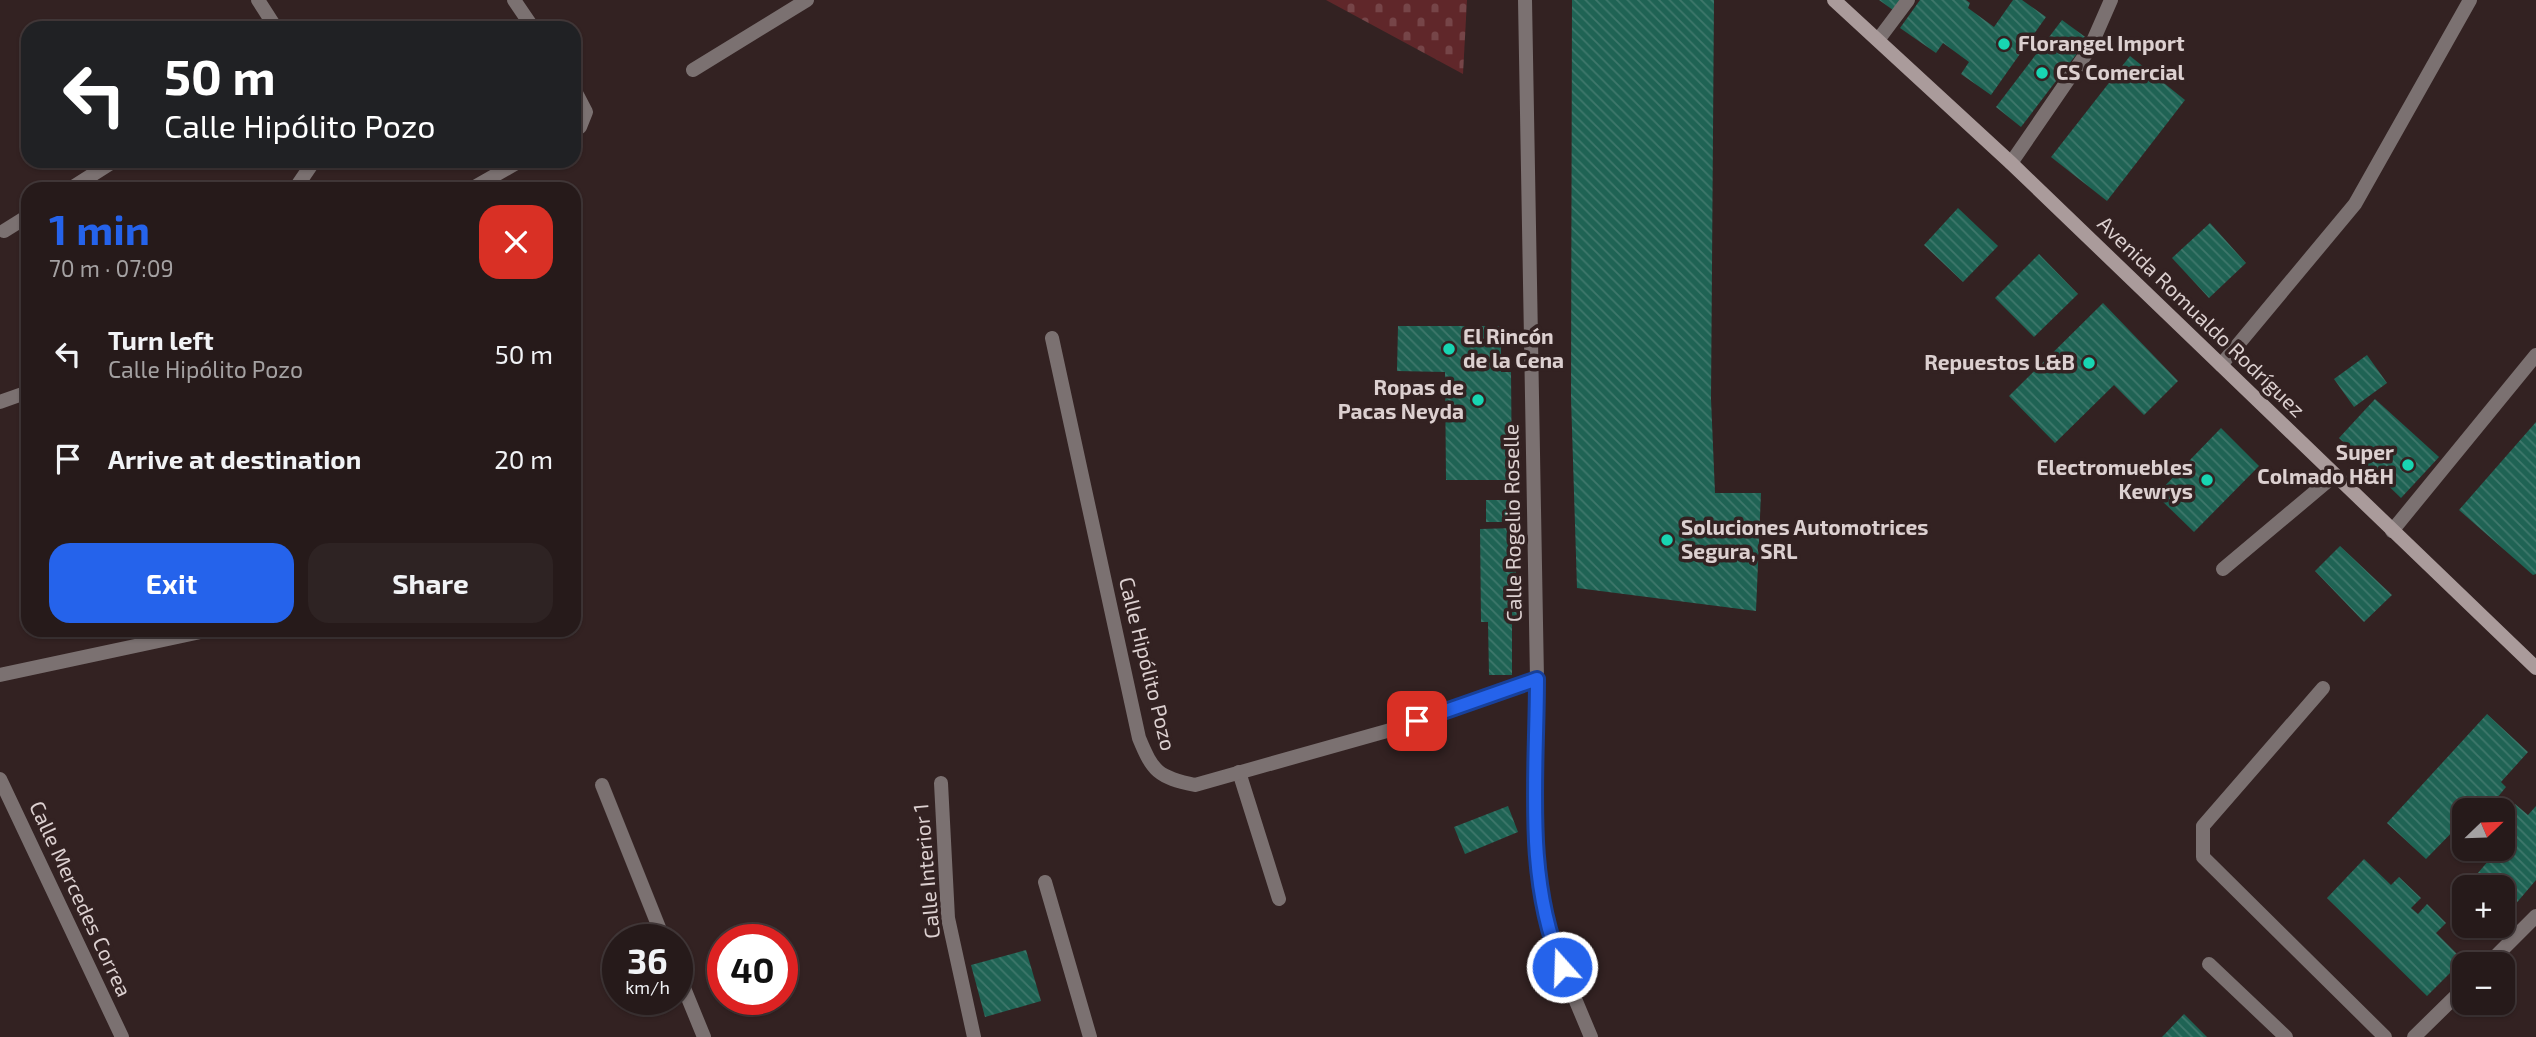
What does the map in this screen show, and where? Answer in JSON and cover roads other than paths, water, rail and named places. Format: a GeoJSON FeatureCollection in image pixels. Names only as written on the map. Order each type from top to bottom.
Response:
{"type":"FeatureCollection","features":[{"type":"Feature","properties":{"kind":"main road","name":"Avenida Romualdo Rodríguez"},"geometry":{"type":"LineString","coordinates":[[1834,0],[2011,163],[2536,668]]}},
{"type":"Feature","properties":{"kind":"street"},"geometry":{"type":"LineString","coordinates":[[258,0],[272,21]]}},
{"type":"Feature","properties":{"kind":"street"},"geometry":{"type":"LineString","coordinates":[[514,0],[528,21]]}},
{"type":"Feature","properties":{"kind":"street"},"geometry":{"type":"LineString","coordinates":[[694,69],[807,0]]}},
{"type":"Feature","properties":{"kind":"street","name":"Calle Rogelio Roselle"},"geometry":{"type":"LineString","coordinates":[[1525,0],[1537,679],[1537,843],[1540,892],[1552,944],[1591,1037]]}},
{"type":"Feature","properties":{"kind":"street"},"geometry":{"type":"LineString","coordinates":[[1878,40],[1908,0]]}},
{"type":"Feature","properties":{"kind":"street"},"geometry":{"type":"LineString","coordinates":[[2011,163],[2090,48],[2110,0]]}},
{"type":"Feature","properties":{"kind":"street"},"geometry":{"type":"LineString","coordinates":[[2221,365],[2355,204],[2470,0]]}},
{"type":"Feature","properties":{"kind":"street"},"geometry":{"type":"LineString","coordinates":[[581,102],[586,112],[581,124]]}},
{"type":"Feature","properties":{"kind":"street"},"geometry":{"type":"LineString","coordinates":[[81,182],[103,168]]}},
{"type":"Feature","properties":{"kind":"street"},"geometry":{"type":"LineString","coordinates":[[483,182],[508,168]]}},
{"type":"Feature","properties":{"kind":"street"},"geometry":{"type":"LineString","coordinates":[[4,231],[21,220]]}},
{"type":"Feature","properties":{"kind":"street","name":"Calle Hipólito Pozo"},"geometry":{"type":"LineString","coordinates":[[1052,338],[1139,738],[1151,767],[1168,779],[1195,785],[1394,729],[1537,679]]}},
{"type":"Feature","properties":{"kind":"street"},"geometry":{"type":"LineString","coordinates":[[2392,531],[2536,355]]}},
{"type":"Feature","properties":{"kind":"street"},"geometry":{"type":"LineString","coordinates":[[0,402],[21,394]]}},
{"type":"Feature","properties":{"kind":"street"},"geometry":{"type":"LineString","coordinates":[[2223,569],[2335,475]]}},
{"type":"Feature","properties":{"kind":"street"},"geometry":{"type":"LineString","coordinates":[[0,675],[177,637]]}},
{"type":"Feature","properties":{"kind":"street"},"geometry":{"type":"LineString","coordinates":[[2323,688],[2203,826],[2203,857],[2385,1037]]}},
{"type":"Feature","properties":{"kind":"street"},"geometry":{"type":"LineString","coordinates":[[1239,772],[1279,899]]}},
{"type":"Feature","properties":{"kind":"street","name":"Calle Mercedes Correa"},"geometry":{"type":"LineString","coordinates":[[0,779],[122,1037]]}},
{"type":"Feature","properties":{"kind":"street","name":"Calle Interior 1"},"geometry":{"type":"LineString","coordinates":[[941,783],[948,918],[974,1037]]}},
{"type":"Feature","properties":{"kind":"street"},"geometry":{"type":"LineString","coordinates":[[602,785],[658,924]]}},
{"type":"Feature","properties":{"kind":"street"},"geometry":{"type":"LineString","coordinates":[[1045,882],[1090,1037]]}},
{"type":"Feature","properties":{"kind":"street"},"geometry":{"type":"LineString","coordinates":[[2500,952],[2536,916]]}},
{"type":"Feature","properties":{"kind":"street"},"geometry":{"type":"LineString","coordinates":[[2209,964],[2286,1037]]}},
{"type":"Feature","properties":{"kind":"street"},"geometry":{"type":"LineString","coordinates":[[2414,1037],[2452,1000]]}},
{"type":"Feature","properties":{"kind":"street"},"geometry":{"type":"LineString","coordinates":[[693,1010],[704,1037]]}},
{"type":"Feature","properties":{"kind":"place","name":"Florangel Import"},"geometry":{"type":"Point","coordinates":[2004,44]}},
{"type":"Feature","properties":{"kind":"place","name":"CS Comercial"},"geometry":{"type":"Point","coordinates":[2042,73]}},
{"type":"Feature","properties":{"kind":"place","name":"El Rincón de la Cena"},"geometry":{"type":"Point","coordinates":[1449,349]}},
{"type":"Feature","properties":{"kind":"place","name":"Repuestos L&B"},"geometry":{"type":"Point","coordinates":[2089,363]}},
{"type":"Feature","properties":{"kind":"place","name":"Ropas de Pacas Neyda"},"geometry":{"type":"Point","coordinates":[1478,400]}},
{"type":"Feature","properties":{"kind":"place","name":"Super Colmado H&H"},"geometry":{"type":"Point","coordinates":[2408,465]}},
{"type":"Feature","properties":{"kind":"place","name":"Electromuebles Kewrys"},"geometry":{"type":"Point","coordinates":[2207,480]}},
{"type":"Feature","properties":{"kind":"place","name":"Soluciones Automotrices Segura, SRL"},"geometry":{"type":"Point","coordinates":[1667,540]}}]}
